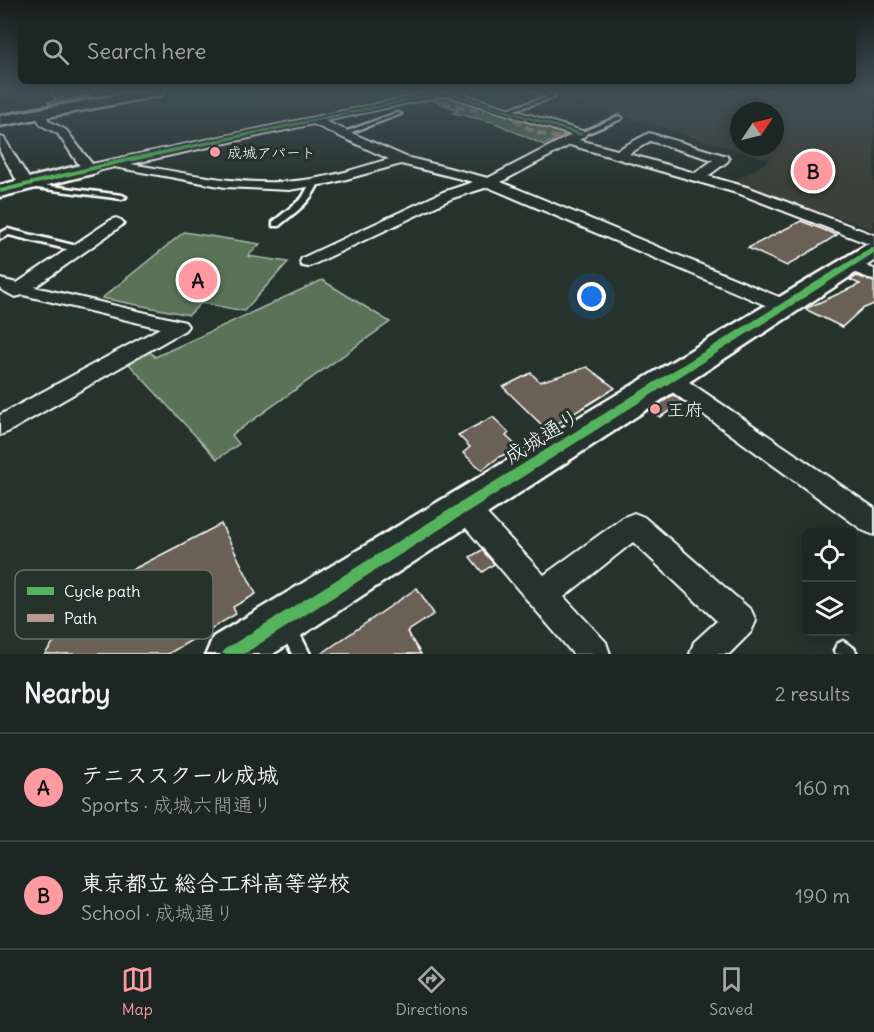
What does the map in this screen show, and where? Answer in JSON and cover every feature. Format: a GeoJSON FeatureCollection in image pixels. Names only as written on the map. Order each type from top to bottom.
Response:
{"type":"FeatureCollection","features":[{"type":"Feature","properties":{"kind":"street"},"geometry":{"type":"LineString","coordinates":[[45,123],[62,132],[89,169]]}},
{"type":"Feature","properties":{"kind":"street"},"geometry":{"type":"LineString","coordinates":[[0,191],[114,163],[308,123]]}},
{"type":"Feature","properties":{"kind":"street"},"geometry":{"type":"LineString","coordinates":[[318,123],[401,160],[488,182],[784,306]]}},
{"type":"Feature","properties":{"kind":"street"},"geometry":{"type":"LineString","coordinates":[[539,123],[618,155],[745,191],[868,258]]}},
{"type":"Feature","properties":{"kind":"street"},"geometry":{"type":"LineString","coordinates":[[618,155],[649,136],[723,159],[698,177]]}},
{"type":"Feature","properties":{"kind":"street"},"geometry":{"type":"LineString","coordinates":[[308,262],[448,195],[488,182],[575,138]]}},
{"type":"Feature","properties":{"kind":"street"},"geometry":{"type":"LineString","coordinates":[[0,141],[26,184]]}},
{"type":"Feature","properties":{"kind":"street"},"geometry":{"type":"LineString","coordinates":[[114,163],[234,183],[290,186],[315,182],[401,160]]}},
{"type":"Feature","properties":{"kind":"street"},"geometry":{"type":"LineString","coordinates":[[0,298],[22,290],[116,223]]}},
{"type":"Feature","properties":{"kind":"street","name":"成城通り"},"geometry":{"type":"LineString","coordinates":[[230,654],[784,306],[868,258]]}},
{"type":"Feature","properties":{"kind":"street"},"geometry":{"type":"LineString","coordinates":[[0,284],[178,326],[0,426]]}},
{"type":"Feature","properties":{"kind":"street"},"geometry":{"type":"LineString","coordinates":[[668,378],[874,523]]}},
{"type":"Feature","properties":{"kind":"street"},"geometry":{"type":"LineString","coordinates":[[464,507],[594,654]]}},
{"type":"Feature","properties":{"kind":"street"},"geometry":{"type":"LineString","coordinates":[[542,596],[634,525],[740,621],[706,654]]}},
{"type":"Feature","properties":{"kind":"lane"},"geometry":{"type":"LineString","coordinates":[[342,134],[374,123]]}},
{"type":"Feature","properties":{"kind":"lane"},"geometry":{"type":"LineString","coordinates":[[575,138],[609,123]]}},
{"type":"Feature","properties":{"kind":"lane"},"geometry":{"type":"LineString","coordinates":[[276,225],[298,206],[315,182]]}},
{"type":"Feature","properties":{"kind":"lane"},"geometry":{"type":"LineString","coordinates":[[26,184],[122,197]]}},
{"type":"Feature","properties":{"kind":"lane"},"geometry":{"type":"LineString","coordinates":[[0,236],[8,232],[78,249]]}},
{"type":"Feature","properties":{"kind":"lane"},"geometry":{"type":"LineString","coordinates":[[284,620],[301,654]]}},
{"type":"Feature","properties":{"kind":"shaded area"},"geometry":{"type":"Polygon","coordinates":[[[644,123],[730,123],[730,148],[644,123]]]}},
{"type":"Feature","properties":{"kind":"shaded area"},"geometry":{"type":"Polygon","coordinates":[[[784,123],[874,123],[874,230],[733,182],[770,160],[757,156],[784,156],[784,123]]]}},
{"type":"Feature","properties":{"kind":"green space"},"geometry":{"type":"Polygon","coordinates":[[[494,123],[531,123],[567,134],[544,145],[494,123]]]}},
{"type":"Feature","properties":{"kind":"green space"},"geometry":{"type":"Polygon","coordinates":[[[184,232],[260,244],[248,256],[288,262],[244,311],[201,303],[189,315],[102,298],[184,232]]]}},
{"type":"Feature","properties":{"kind":"green space"},"geometry":{"type":"Polygon","coordinates":[[[322,280],[390,322],[232,435],[239,444],[217,459],[127,362],[149,351],[155,357],[322,280]]]}},
{"type":"Feature","properties":{"kind":"building"},"geometry":{"type":"Polygon","coordinates":[[[801,221],[837,235],[787,266],[748,248],[801,221]]]}},
{"type":"Feature","properties":{"kind":"building"},"geometry":{"type":"Polygon","coordinates":[[[857,276],[874,282],[874,304],[862,309],[842,327],[805,309],[860,284],[850,280],[857,276]]]}},
{"type":"Feature","properties":{"kind":"building"},"geometry":{"type":"Polygon","coordinates":[[[587,367],[615,388],[547,430],[503,387],[531,373],[540,382],[587,367]]]}},
{"type":"Feature","properties":{"kind":"building"},"geometry":{"type":"Polygon","coordinates":[[[673,395],[684,403],[660,417],[650,410],[673,395]]]}},
{"type":"Feature","properties":{"kind":"building"},"geometry":{"type":"Polygon","coordinates":[[[493,417],[509,433],[506,436],[519,448],[499,457],[482,470],[463,453],[470,447],[458,435],[493,417]]]}},
{"type":"Feature","properties":{"kind":"building"},"geometry":{"type":"Polygon","coordinates":[[[221,524],[256,594],[233,607],[236,614],[213,628],[213,570],[132,570],[221,524]]]}},
{"type":"Feature","properties":{"kind":"building"},"geometry":{"type":"Polygon","coordinates":[[[482,550],[494,564],[482,572],[470,557],[482,550]]]}},
{"type":"Feature","properties":{"kind":"building"},"geometry":{"type":"Polygon","coordinates":[[[417,588],[434,614],[407,632],[421,654],[321,654],[417,588]]]}},
{"type":"Feature","properties":{"kind":"building"},"geometry":{"type":"Polygon","coordinates":[[[194,639],[168,654],[45,654],[55,640],[194,639]]]}},
{"type":"Feature","properties":{"kind":"marked path"},"geometry":{"type":"LineString","coordinates":[[520,123],[535,132],[564,139]]}},
{"type":"Feature","properties":{"kind":"cycle path"},"geometry":{"type":"LineString","coordinates":[[0,191],[114,163],[303,123]]}},
{"type":"Feature","properties":{"kind":"cycle path"},"geometry":{"type":"LineString","coordinates":[[544,123],[581,134]]}},
{"type":"Feature","properties":{"kind":"cycle path"},"geometry":{"type":"LineString","coordinates":[[230,654],[874,250]]}},
{"type":"Feature","properties":{"kind":"place","name":"成城アパート"},"geometry":{"type":"Point","coordinates":[215,152]}},
{"type":"Feature","properties":{"kind":"place","name":"東京都立 総合工科高等学校"},"geometry":{"type":"Point","coordinates":[813,171]}},
{"type":"Feature","properties":{"kind":"place","name":"テニススクール成城"},"geometry":{"type":"Point","coordinates":[198,280]}},
{"type":"Feature","properties":{"kind":"place","name":"王府"},"geometry":{"type":"Point","coordinates":[655,409]}}]}
